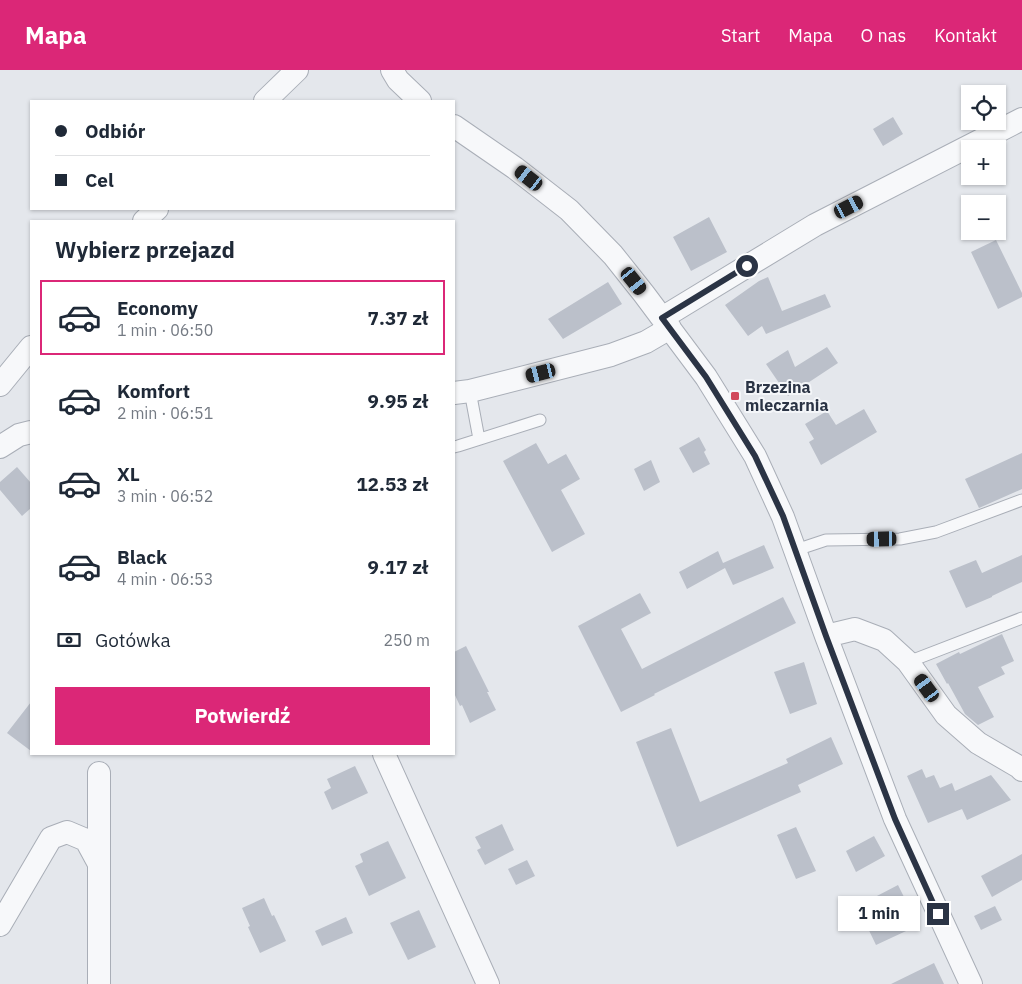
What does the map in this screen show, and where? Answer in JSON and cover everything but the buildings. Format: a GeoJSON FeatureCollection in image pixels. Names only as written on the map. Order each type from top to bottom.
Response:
{"type":"FeatureCollection","features":[{"type":"Feature","properties":{"kind":"street"},"geometry":{"type":"LineString","coordinates":[[266,100],[297,70]]}},
{"type":"Feature","properties":{"kind":"street"},"geometry":{"type":"LineString","coordinates":[[392,70],[398,80],[419,100]]}},
{"type":"Feature","properties":{"kind":"street"},"geometry":{"type":"LineString","coordinates":[[462,392],[611,355],[646,342],[666,323],[815,225],[1022,119]]}},
{"type":"Feature","properties":{"kind":"street"},"geometry":{"type":"LineString","coordinates":[[455,127],[515,168],[569,210],[613,255],[706,377],[755,456],[783,516],[895,819],[970,984]]}},
{"type":"Feature","properties":{"kind":"street"},"geometry":{"type":"LineString","coordinates":[[145,220],[155,210]]}},
{"type":"Feature","properties":{"kind":"street"},"geometry":{"type":"LineString","coordinates":[[0,385],[30,348]]}},
{"type":"Feature","properties":{"kind":"street"},"geometry":{"type":"LineString","coordinates":[[0,448],[19,435],[30,432]]}},
{"type":"Feature","properties":{"kind":"street"},"geometry":{"type":"LineString","coordinates":[[826,636],[855,629],[884,640],[908,662],[946,715],[978,743],[1022,770]]}},
{"type":"Feature","properties":{"kind":"street"},"geometry":{"type":"LineString","coordinates":[[384,755],[488,984]]}},
{"type":"Feature","properties":{"kind":"street"},"geometry":{"type":"LineString","coordinates":[[99,773],[99,984]]}},
{"type":"Feature","properties":{"kind":"street"},"geometry":{"type":"LineString","coordinates":[[0,925],[51,838],[67,832],[86,840],[99,864]]}},
{"type":"Feature","properties":{"kind":"lane"},"geometry":{"type":"LineString","coordinates":[[462,392],[479,439]]}},
{"type":"Feature","properties":{"kind":"lane"},"geometry":{"type":"LineString","coordinates":[[455,447],[540,420]]}},
{"type":"Feature","properties":{"kind":"lane"},"geometry":{"type":"LineString","coordinates":[[796,550],[826,540],[900,539],[936,532],[1022,500]]}},
{"type":"Feature","properties":{"kind":"lane"},"geometry":{"type":"LineString","coordinates":[[908,662],[1022,618]]}},
{"type":"Feature","properties":{"kind":"place","name":"Brzezina mleczarnia"},"geometry":{"type":"Point","coordinates":[735,396]}},
{"type":"Feature","properties":{"kind":"route"},"geometry":{"type":"LineString","coordinates":[[747,266],[662,318],[706,377],[755,456],[783,516],[895,819],[938,914]]}}]}
